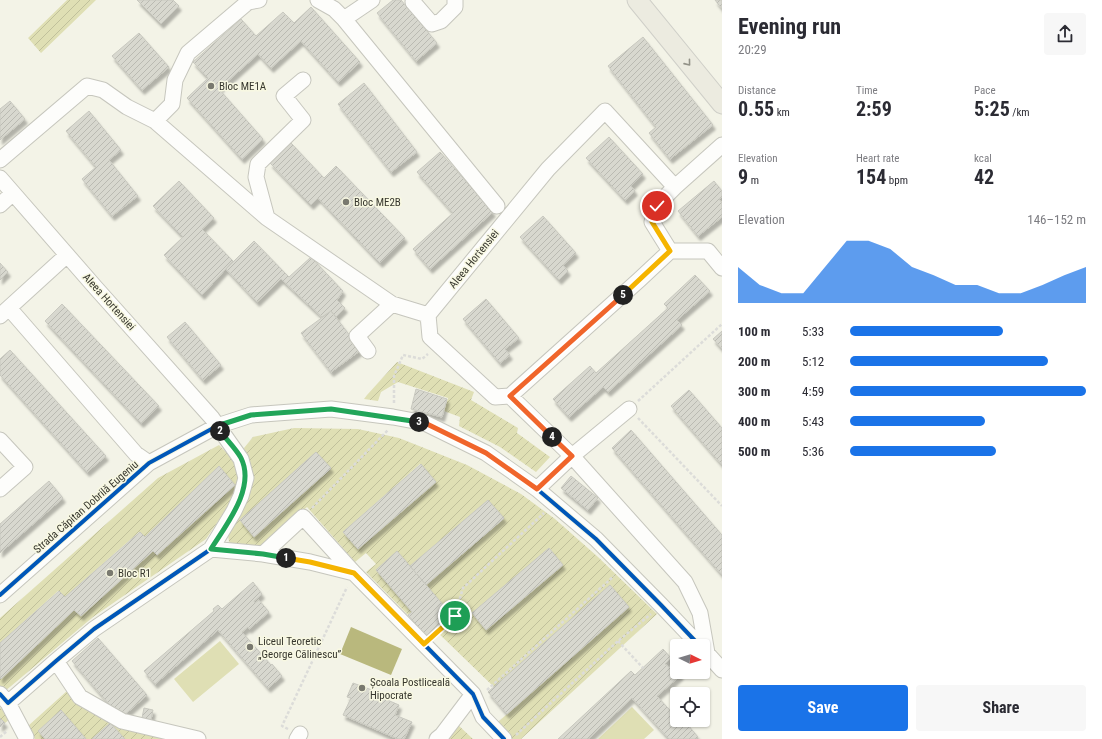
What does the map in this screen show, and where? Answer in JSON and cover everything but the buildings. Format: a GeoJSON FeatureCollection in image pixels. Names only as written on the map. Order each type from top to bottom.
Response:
{"type":"FeatureCollection","features":[{"type":"Feature","properties":{"kind":"main road"},"geometry":{"type":"LineString","coordinates":[[637,0],[722,104]]}},
{"type":"Feature","properties":{"kind":"main road"},"geometry":{"type":"LineString","coordinates":[[653,0],[722,84]]}},
{"type":"Feature","properties":{"kind":"street"},"geometry":{"type":"LineString","coordinates":[[155,121],[172,104],[175,80],[188,53],[248,2],[259,0]]}},
{"type":"Feature","properties":{"kind":"street"},"geometry":{"type":"LineString","coordinates":[[318,0],[334,8],[497,206]]}},
{"type":"Feature","properties":{"kind":"street"},"geometry":{"type":"LineString","coordinates":[[344,20],[372,0]]}},
{"type":"Feature","properties":{"kind":"street"},"geometry":{"type":"LineString","coordinates":[[414,1],[432,24],[442,20],[455,7],[456,0]]}},
{"type":"Feature","properties":{"kind":"street"},"geometry":{"type":"LineString","coordinates":[[267,218],[256,177],[258,164],[303,120],[284,96],[303,80]]}},
{"type":"Feature","properties":{"kind":"street"},"geometry":{"type":"LineString","coordinates":[[0,160],[87,86],[103,90],[127,107],[155,121],[267,218],[392,304],[428,315],[430,337],[495,396],[510,396],[670,251],[708,251],[722,268]]}},
{"type":"Feature","properties":{"kind":"street","name":"Aleea Hortensiei"},"geometry":{"type":"LineString","coordinates":[[428,315],[548,169],[605,111],[675,187]]}},
{"type":"Feature","properties":{"kind":"street"},"geometry":{"type":"LineString","coordinates":[[670,251],[652,222],[657,206],[675,187],[722,145]]}},
{"type":"Feature","properties":{"kind":"street","name":"Aleea Hortensiei"},"geometry":{"type":"LineString","coordinates":[[0,178],[212,418],[241,459],[246,478],[241,496],[234,511],[211,549]]}},
{"type":"Feature","properties":{"kind":"street"},"geometry":{"type":"LineString","coordinates":[[0,205],[13,193]]}},
{"type":"Feature","properties":{"kind":"street"},"geometry":{"type":"LineString","coordinates":[[67,255],[4,312],[136,454],[149,463]]}},
{"type":"Feature","properties":{"kind":"street"},"geometry":{"type":"LineString","coordinates":[[368,351],[357,336],[392,304]]}},
{"type":"Feature","properties":{"kind":"street"},"geometry":{"type":"LineString","coordinates":[[510,396],[572,456],[685,582],[700,613],[702,639]]}},
{"type":"Feature","properties":{"kind":"street","name":"Strada Căpitan Dobrilă Eugeniu"},"geometry":{"type":"LineString","coordinates":[[0,595],[149,463],[217,426],[251,415],[331,409],[393,417],[425,423],[486,453],[537,489],[596,539],[693,639]]}},
{"type":"Feature","properties":{"kind":"street"},"geometry":{"type":"LineString","coordinates":[[537,489],[572,456],[629,409]]}},
{"type":"Feature","properties":{"kind":"street"},"geometry":{"type":"LineString","coordinates":[[0,440],[25,467],[0,489]]}},
{"type":"Feature","properties":{"kind":"street"},"geometry":{"type":"LineString","coordinates":[[263,554],[304,517],[354,573],[474,697],[483,717],[504,739]]}},
{"type":"Feature","properties":{"kind":"street"},"geometry":{"type":"LineString","coordinates":[[26,737],[4,698],[56,660],[94,629],[211,549],[263,554],[310,562],[354,573]]}},
{"type":"Feature","properties":{"kind":"street","name":"Strada Căpitan Dobrilă Eugeniu"},"geometry":{"type":"LineString","coordinates":[[710,657],[722,670]]}},
{"type":"Feature","properties":{"kind":"street"},"geometry":{"type":"LineString","coordinates":[[56,660],[80,696],[122,721],[198,739]]}},
{"type":"Feature","properties":{"kind":"street"},"geometry":{"type":"LineString","coordinates":[[437,739],[474,697]]}},
{"type":"Feature","properties":{"kind":"path"},"geometry":{"type":"LineString","coordinates":[[722,324],[629,409],[722,506]]}},
{"type":"Feature","properties":{"kind":"path"},"geometry":{"type":"LineString","coordinates":[[394,405],[394,376],[402,355],[422,359],[438,344]]}},
{"type":"Feature","properties":{"kind":"path"},"geometry":{"type":"LineString","coordinates":[[304,517],[390,429]]}},
{"type":"Feature","properties":{"kind":"path"},"geometry":{"type":"LineString","coordinates":[[424,644],[455,616],[463,588],[544,513]]}},
{"type":"Feature","properties":{"kind":"path"},"geometry":{"type":"LineString","coordinates":[[474,697],[614,575]]}},
{"type":"Feature","properties":{"kind":"path"},"geometry":{"type":"LineString","coordinates":[[282,726],[347,588]]}},
{"type":"Feature","properties":{"kind":"path"},"geometry":{"type":"LineString","coordinates":[[511,739],[618,641],[651,613]]}},
{"type":"Feature","properties":{"kind":"path"},"geometry":{"type":"LineString","coordinates":[[618,641],[643,668]]}},
{"type":"Feature","properties":{"kind":"green space"},"geometry":{"type":"Polygon","coordinates":[[[67,0],[96,0],[41,53],[28,38],[67,0]]]}},
{"type":"Feature","properties":{"kind":"green space"},"geometry":{"type":"Polygon","coordinates":[[[397,362],[474,392],[471,400],[518,428],[517,433],[550,457],[536,472],[500,447],[459,426],[460,417],[444,411],[448,398],[398,382],[381,392],[378,401],[364,399],[397,362]]]}},
{"type":"Feature","properties":{"kind":"green space"},"geometry":{"type":"Polygon","coordinates":[[[294,428],[358,429],[399,438],[467,465],[521,494],[555,519],[598,557],[657,614],[521,739],[512,739],[498,722],[629,607],[610,585],[494,687],[434,629],[451,614],[426,585],[504,519],[488,500],[410,566],[397,551],[376,570],[412,612],[408,615],[366,572],[376,564],[366,553],[355,562],[307,507],[264,546],[235,546],[229,542],[228,535],[248,468],[244,448],[253,437],[294,428]],[[316,452],[240,520],[254,536],[331,469],[316,452]],[[420,464],[343,532],[358,549],[436,482],[420,464]],[[549,548],[472,613],[486,630],[563,565],[549,548]]]}},
{"type":"Feature","properties":{"kind":"green space"},"geometry":{"type":"Polygon","coordinates":[[[219,445],[239,465],[243,478],[235,496],[206,539],[93,617],[4,692],[0,688],[0,678],[74,610],[81,616],[153,551],[157,555],[234,486],[219,466],[145,537],[139,532],[65,597],[58,591],[0,643],[0,618],[158,478],[219,445]]]}},
{"type":"Feature","properties":{"kind":"green space"},"geometry":{"type":"Polygon","coordinates":[[[220,641],[239,664],[193,702],[174,679],[220,641]]]}},
{"type":"Feature","properties":{"kind":"green space"},"geometry":{"type":"Polygon","coordinates":[[[68,690],[182,739],[125,739],[110,723],[92,739],[86,739],[61,711],[38,731],[45,739],[35,739],[28,726],[68,690]]]}},
{"type":"Feature","properties":{"kind":"green space"},"geometry":{"type":"Polygon","coordinates":[[[0,707],[10,719],[5,723],[0,718],[0,707]]]}},
{"type":"Feature","properties":{"kind":"green space"},"geometry":{"type":"Polygon","coordinates":[[[632,707],[654,730],[644,739],[598,739],[632,707]]]}},
{"type":"Feature","properties":{"kind":"green space"},"geometry":{"type":"Polygon","coordinates":[[[457,724],[473,739],[442,739],[457,724]]]}},
{"type":"Feature","properties":{"kind":"shaded area"},"geometry":{"type":"Polygon","coordinates":[[[351,627],[402,649],[391,675],[340,654],[351,627]]]}},
{"type":"Feature","properties":{"kind":"cycle path"},"geometry":{"type":"LineString","coordinates":[[0,595],[149,463],[217,426],[251,415],[331,409],[393,417],[425,423],[486,453],[537,489],[596,539],[693,639]]}},
{"type":"Feature","properties":{"kind":"cycle path"},"geometry":{"type":"LineString","coordinates":[[0,694],[8,703],[94,629],[211,549],[263,554],[310,562],[354,573],[473,694],[483,717],[504,739]]}},
{"type":"Feature","properties":{"kind":"place","name":"Bloc ME1A"},"geometry":{"type":"Point","coordinates":[211,86]}},
{"type":"Feature","properties":{"kind":"place","name":"Bloc ME2B"},"geometry":{"type":"Point","coordinates":[346,202]}},
{"type":"Feature","properties":{"kind":"place","name":"Bloc R1"},"geometry":{"type":"Point","coordinates":[110,573]}},
{"type":"Feature","properties":{"kind":"place","name":"Liceul Teoretic „George Călinescu”"},"geometry":{"type":"Point","coordinates":[250,647]}},
{"type":"Feature","properties":{"kind":"place","name":"Școala Postliceală Hipocrate"},"geometry":{"type":"Point","coordinates":[362,688]}},
{"type":"Feature","properties":{"kind":"route"},"geometry":{"type":"LineString","coordinates":[[455,616],[424,644],[354,573],[310,562],[263,554],[211,549],[234,511],[241,496],[246,478],[241,459],[217,426],[251,415],[331,409],[393,417],[425,423],[486,453],[537,489],[572,456],[510,396],[670,251],[652,222],[657,206]]}}]}
